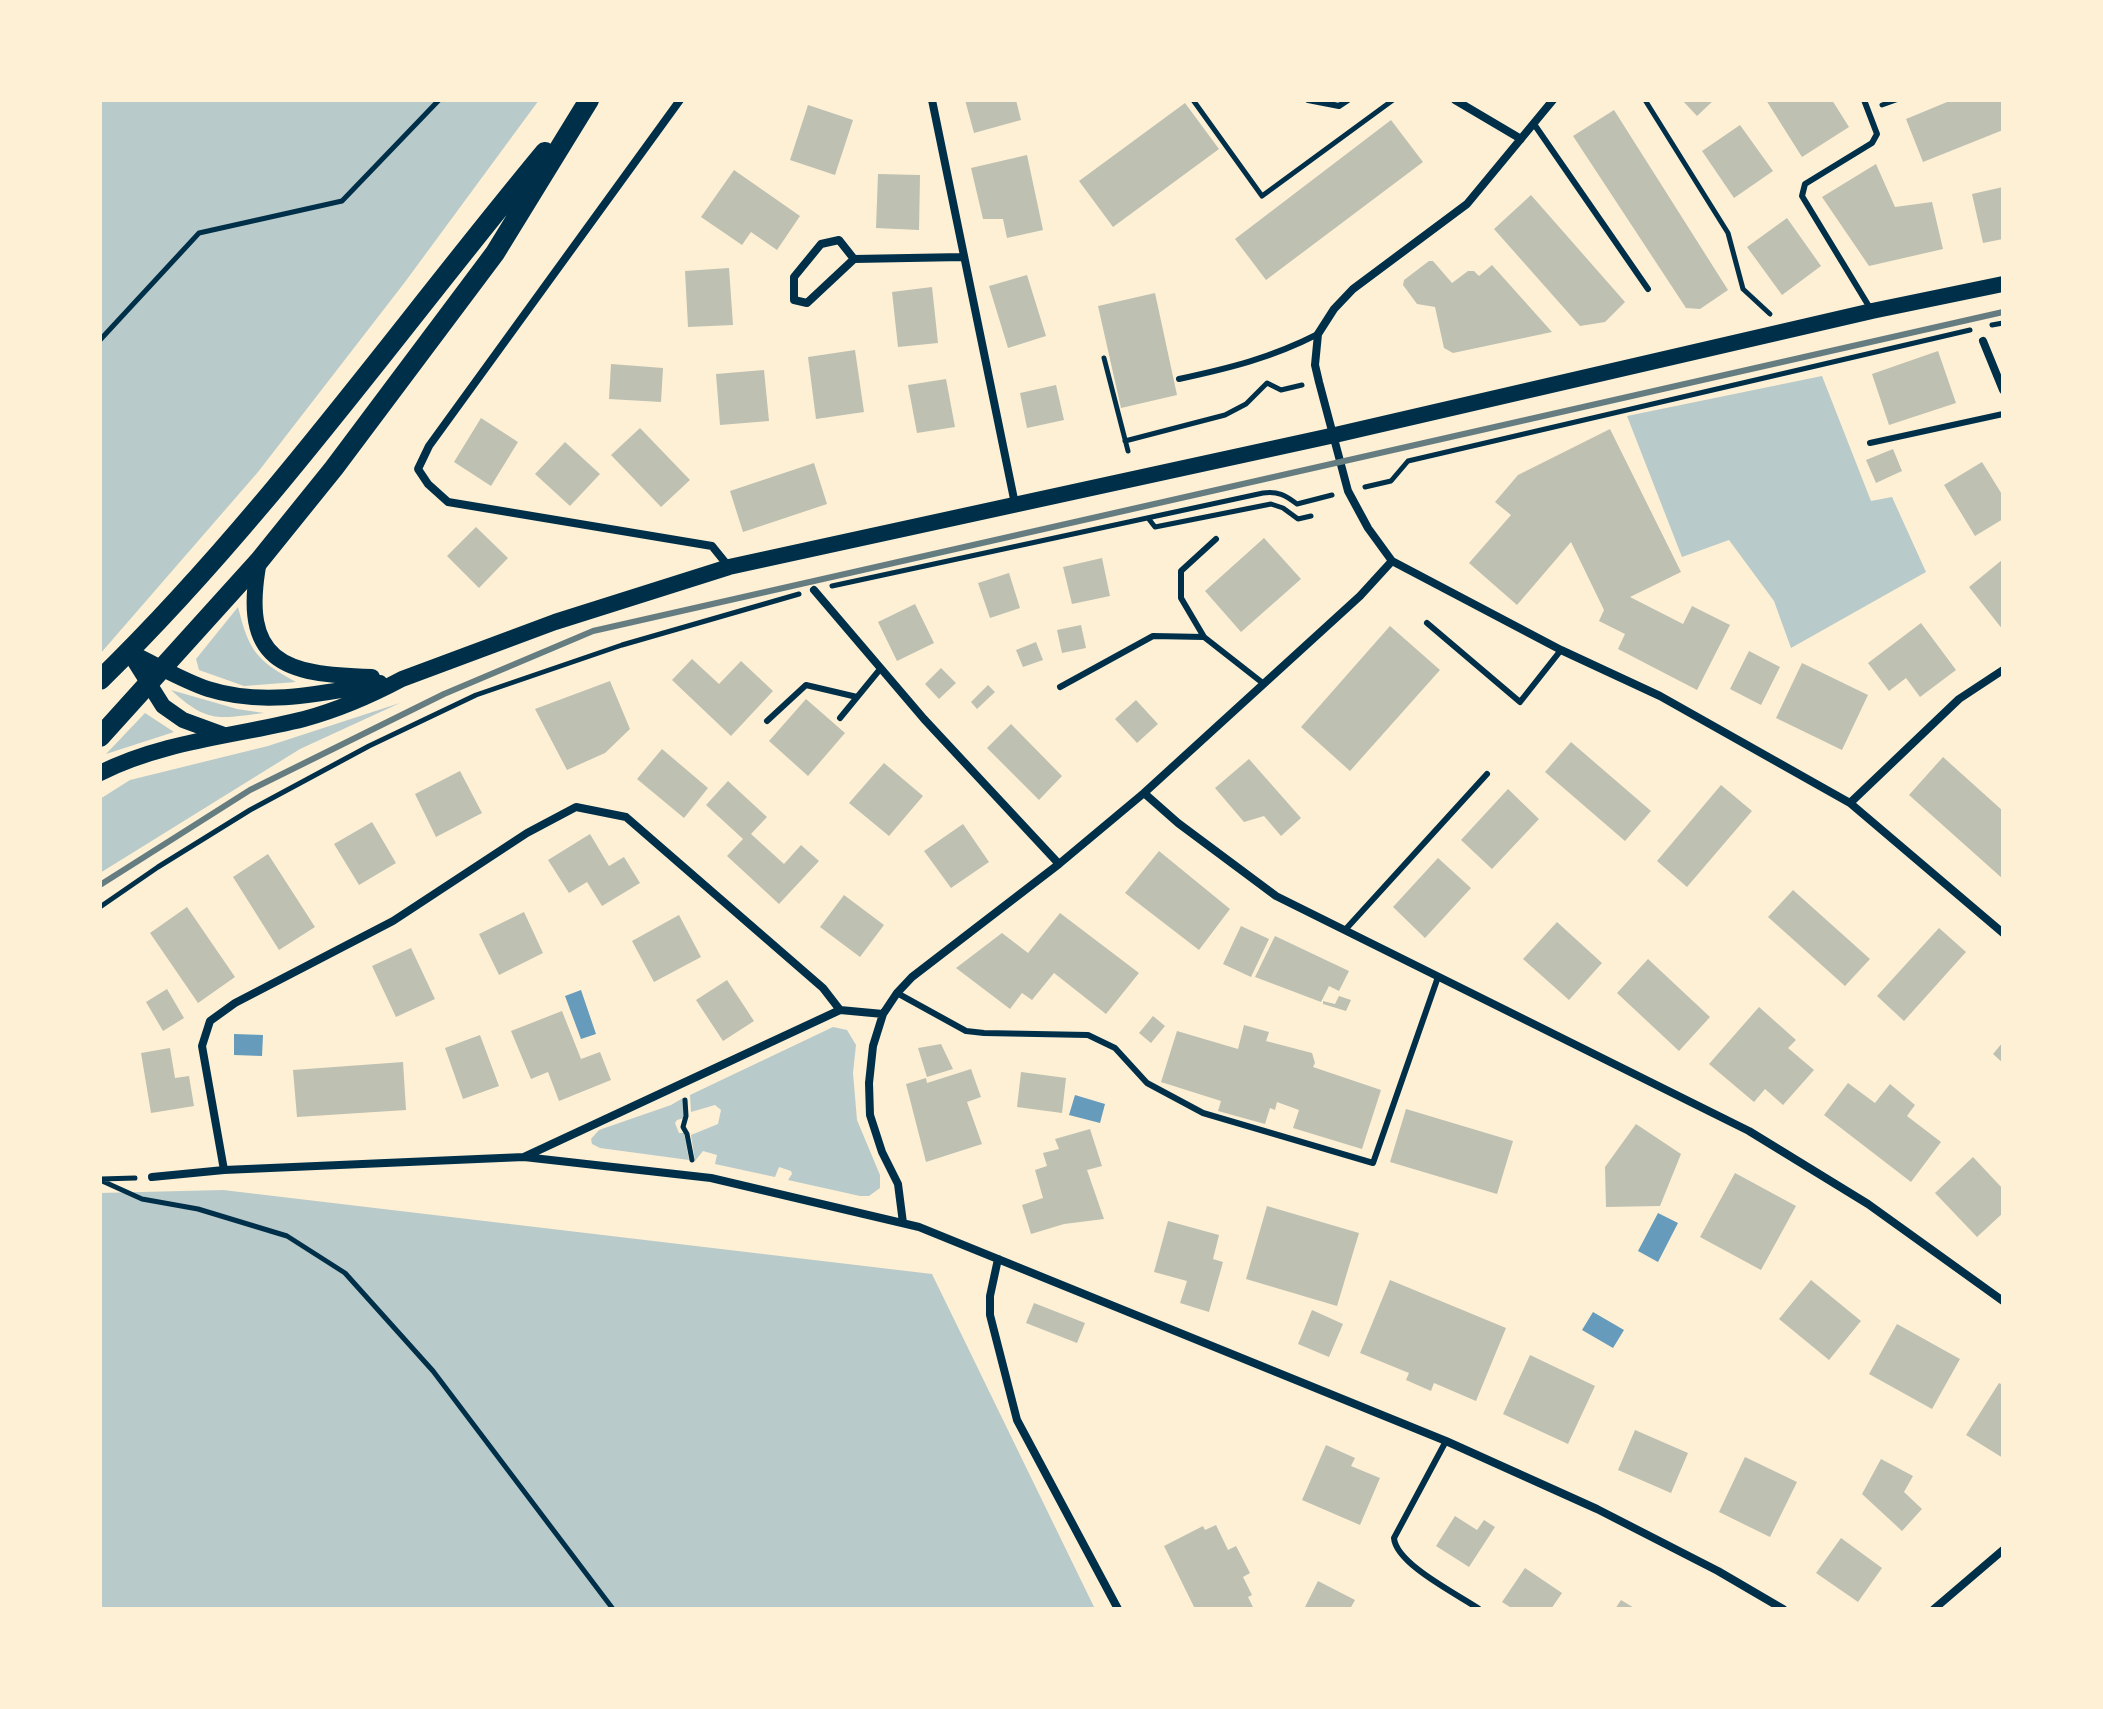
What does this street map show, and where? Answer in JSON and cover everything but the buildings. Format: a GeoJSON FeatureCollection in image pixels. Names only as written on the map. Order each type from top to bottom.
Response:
{"type":"FeatureCollection","features":[{"type":"Feature","properties":{"kind":"main road"},"geometry":{"type":"LineString","coordinates":[[100,737],[259,561],[392,392],[495,253],[589,100]]}},
{"type":"Feature","properties":{"kind":"main road"},"geometry":{"type":"LineString","coordinates":[[100,680],[129,652],[300,461],[492,216],[589,100]]}},
{"type":"Feature","properties":{"kind":"main road"},"geometry":{"type":"LineString","coordinates":[[100,773],[147,754],[307,718],[555,622],[729,567],[1335,435],[1872,311],[2003,284]]}},
{"type":"Feature","properties":{"kind":"main road"},"geometry":{"type":"LineString","coordinates":[[259,561],[253,595],[258,631],[262,642],[293,669],[330,676],[402,679]]}},
{"type":"Feature","properties":{"kind":"main road"},"geometry":{"type":"LineString","coordinates":[[129,652],[209,690],[250,698],[324,693],[402,679]]}},
{"type":"Feature","properties":{"kind":"main road"},"geometry":{"type":"LineString","coordinates":[[129,652],[148,685],[172,714],[224,735]]}},
{"type":"Feature","properties":{"kind":"street"},"geometry":{"type":"LineString","coordinates":[[680,100],[429,446],[418,469],[428,484],[448,502],[712,546],[729,567]]}},
{"type":"Feature","properties":{"kind":"street"},"geometry":{"type":"LineString","coordinates":[[932,100],[1015,504]]}},
{"type":"Feature","properties":{"kind":"street"},"geometry":{"type":"LineString","coordinates":[[1455,100],[1521,139]]}},
{"type":"Feature","properties":{"kind":"street"},"geometry":{"type":"LineString","coordinates":[[1553,100],[1467,204],[1353,289],[1334,309],[1318,334],[1315,365],[1348,491],[1368,528],[1392,561],[1561,650],[1660,696],[1850,803],[2003,933]]}},
{"type":"Feature","properties":{"kind":"street"},"geometry":{"type":"LineString","coordinates":[[854,259],[839,240],[821,244],[794,277],[794,300],[807,303],[854,259],[963,257]]}},
{"type":"Feature","properties":{"kind":"street"},"geometry":{"type":"LineString","coordinates":[[1983,341],[2003,390]]}},
{"type":"Feature","properties":{"kind":"street"},"geometry":{"type":"LineString","coordinates":[[903,1223],[898,1184],[882,1152],[870,1115],[869,1083],[873,1046],[883,1014],[897,993],[912,977],[1059,864],[1144,793],[1360,596],[1392,561]]}},
{"type":"Feature","properties":{"kind":"street"},"geometry":{"type":"LineString","coordinates":[[814,590],[924,719],[1059,864]]}},
{"type":"Feature","properties":{"kind":"street"},"geometry":{"type":"LineString","coordinates":[[1850,803],[1959,699],[2003,670]]}},
{"type":"Feature","properties":{"kind":"street"},"geometry":{"type":"LineString","coordinates":[[1144,793],[1178,823],[1276,896],[1749,1131],[1868,1204],[2003,1301]]}},
{"type":"Feature","properties":{"kind":"street"},"geometry":{"type":"LineString","coordinates":[[224,1170],[202,1046],[210,1021],[235,1003],[393,921],[527,833],[576,807],[626,817],[823,988],[840,1010]]}},
{"type":"Feature","properties":{"kind":"street"},"geometry":{"type":"LineString","coordinates":[[524,1157],[840,1010],[883,1014]]}},
{"type":"Feature","properties":{"kind":"street"},"geometry":{"type":"LineString","coordinates":[[152,1177],[224,1170],[524,1157],[711,1178],[903,1223],[1446,1441],[1597,1509],[1718,1571],[1783,1609]]}},
{"type":"Feature","properties":{"kind":"street"},"geometry":{"type":"LineString","coordinates":[[998,1259],[990,1296],[990,1315],[1017,1420],[1118,1609]]}},
{"type":"Feature","properties":{"kind":"street"},"geometry":{"type":"LineString","coordinates":[[1934,1609],[2003,1550]]}},
{"type":"Feature","properties":{"kind":"lane"},"geometry":{"type":"LineString","coordinates":[[1308,100],[1339,106],[1348,100]]}},
{"type":"Feature","properties":{"kind":"lane"},"geometry":{"type":"LineString","coordinates":[[1864,100],[1877,134],[1872,143],[1805,184],[1802,196],[1872,311]]}},
{"type":"Feature","properties":{"kind":"lane"},"geometry":{"type":"LineString","coordinates":[[1534,124],[1648,289]]}},
{"type":"Feature","properties":{"kind":"lane"},"geometry":{"type":"LineString","coordinates":[[1179,379],[1281,353],[1318,334]]}},
{"type":"Feature","properties":{"kind":"lane"},"geometry":{"type":"LineString","coordinates":[[1870,443],[2003,414]]}},
{"type":"Feature","properties":{"kind":"lane"},"geometry":{"type":"LineString","coordinates":[[1216,539],[1181,571],[1181,598],[1204,637],[1264,684]]}},
{"type":"Feature","properties":{"kind":"lane"},"geometry":{"type":"LineString","coordinates":[[1427,623],[1520,702],[1561,650]]}},
{"type":"Feature","properties":{"kind":"lane"},"geometry":{"type":"LineString","coordinates":[[1060,687],[1153,636],[1204,637]]}},
{"type":"Feature","properties":{"kind":"lane"},"geometry":{"type":"LineString","coordinates":[[840,718],[881,668]]}},
{"type":"Feature","properties":{"kind":"lane"},"geometry":{"type":"LineString","coordinates":[[767,721],[806,685],[857,697]]}},
{"type":"Feature","properties":{"kind":"lane"},"geometry":{"type":"LineString","coordinates":[[1345,930],[1487,774]]}},
{"type":"Feature","properties":{"kind":"lane"},"geometry":{"type":"LineString","coordinates":[[897,993],[966,1031],[1088,1035],[1115,1048],[1147,1083],[1203,1113],[1373,1163],[1438,977]]}},
{"type":"Feature","properties":{"kind":"lane"},"geometry":{"type":"LineString","coordinates":[[1446,1441],[1394,1538],[1395,1547],[1404,1560],[1479,1609]]}},
{"type":"Feature","properties":{"kind":"path"},"geometry":{"type":"LineString","coordinates":[[100,340],[199,233],[342,201],[439,100]]}},
{"type":"Feature","properties":{"kind":"path"},"geometry":{"type":"LineString","coordinates":[[1193,100],[1262,196],[1393,100]]}},
{"type":"Feature","properties":{"kind":"path"},"geometry":{"type":"LineString","coordinates":[[1645,100],[1728,233],[1743,289],[1770,314],[1780,333]]}},
{"type":"Feature","properties":{"kind":"path"},"geometry":{"type":"LineString","coordinates":[[1297,504],[1391,481],[1408,461],[2003,323]]}},
{"type":"Feature","properties":{"kind":"path"},"geometry":{"type":"LineString","coordinates":[[1104,358],[1128,451]]}},
{"type":"Feature","properties":{"kind":"path"},"geometry":{"type":"LineString","coordinates":[[1125,441],[1188,429],[1237,410],[1267,383],[1281,390],[1319,382]]}},
{"type":"Feature","properties":{"kind":"path"},"geometry":{"type":"LineString","coordinates":[[100,907],[250,810],[369,746],[476,695],[622,645],[814,590],[1148,518],[1273,492],[1284,494],[1311,516],[1298,519],[1271,504],[1207,514],[1155,527],[1148,518]]}},
{"type":"Feature","properties":{"kind":"path"},"geometry":{"type":"LineString","coordinates":[[684,1083],[686,1116],[683,1127],[689,1150]]}},
{"type":"Feature","properties":{"kind":"path"},"geometry":{"type":"LineString","coordinates":[[100,1180],[152,1177]]}},
{"type":"Feature","properties":{"kind":"path"},"geometry":{"type":"LineString","coordinates":[[100,1180],[142,1199],[198,1209],[287,1236],[345,1273],[433,1371],[613,1609]]}},
{"type":"Feature","properties":{"kind":"shaded area"},"geometry":{"type":"Polygon","coordinates":[[[100,100],[539,100],[405,282],[258,472],[100,654],[100,100]]]}},
{"type":"Feature","properties":{"kind":"shaded area"},"geometry":{"type":"Polygon","coordinates":[[[1822,376],[1871,501],[1892,497],[1926,572],[1791,648],[1774,601],[1729,540],[1682,557],[1627,416],[1822,376]]]}},
{"type":"Feature","properties":{"kind":"shaded area"},"geometry":{"type":"Polygon","coordinates":[[[238,607],[256,653],[296,682],[244,686],[199,670],[196,659],[238,607]]]}},
{"type":"Feature","properties":{"kind":"shaded area"},"geometry":{"type":"Polygon","coordinates":[[[171,690],[237,709],[264,713],[213,716],[194,708],[171,690]]]}},
{"type":"Feature","properties":{"kind":"shaded area"},"geometry":{"type":"Polygon","coordinates":[[[400,703],[300,749],[100,873],[100,799],[130,780],[268,746],[400,703]]]}},
{"type":"Feature","properties":{"kind":"shaded area"},"geometry":{"type":"Polygon","coordinates":[[[145,713],[174,732],[106,754],[145,713]]]}},
{"type":"Feature","properties":{"kind":"shaded area"},"geometry":{"type":"Polygon","coordinates":[[[833,1027],[847,1030],[856,1045],[853,1073],[857,1120],[880,1175],[880,1188],[869,1196],[860,1196],[788,1180],[791,1171],[779,1167],[775,1177],[715,1164],[717,1155],[703,1151],[695,1161],[691,1135],[718,1124],[721,1110],[715,1105],[691,1112],[690,1095],[833,1027]]]}},
{"type":"Feature","properties":{"kind":"shaded area"},"geometry":{"type":"Polygon","coordinates":[[[683,1098],[684,1118],[675,1123],[679,1133],[684,1133],[689,1160],[600,1148],[592,1144],[591,1139],[599,1130],[683,1098]]]}},
{"type":"Feature","properties":{"kind":"shaded area"},"geometry":{"type":"Polygon","coordinates":[[[223,1190],[932,1274],[1095,1609],[100,1609],[100,1193],[223,1190]]]}},
{"type":"Feature","properties":{"kind":"water"},"geometry":{"type":"Polygon","coordinates":[[[581,990],[596,1034],[581,1039],[565,996],[581,990]]]}},
{"type":"Feature","properties":{"kind":"water"},"geometry":{"type":"Polygon","coordinates":[[[234,1034],[263,1035],[262,1056],[234,1055],[234,1034]]]}},
{"type":"Feature","properties":{"kind":"water"},"geometry":{"type":"Polygon","coordinates":[[[1075,1095],[1105,1104],[1100,1123],[1069,1115],[1075,1095]]]}},
{"type":"Feature","properties":{"kind":"water"},"geometry":{"type":"Polygon","coordinates":[[[1658,1213],[1678,1223],[1658,1262],[1638,1251],[1658,1213]]]}},
{"type":"Feature","properties":{"kind":"water"},"geometry":{"type":"Polygon","coordinates":[[[1593,1312],[1624,1330],[1613,1348],[1582,1330],[1593,1312]]]}},
{"type":"Feature","properties":{"kind":"railway"},"geometry":{"type":"LineString","coordinates":[[100,885],[250,790],[444,694],[593,631],[2003,312]]}}]}
